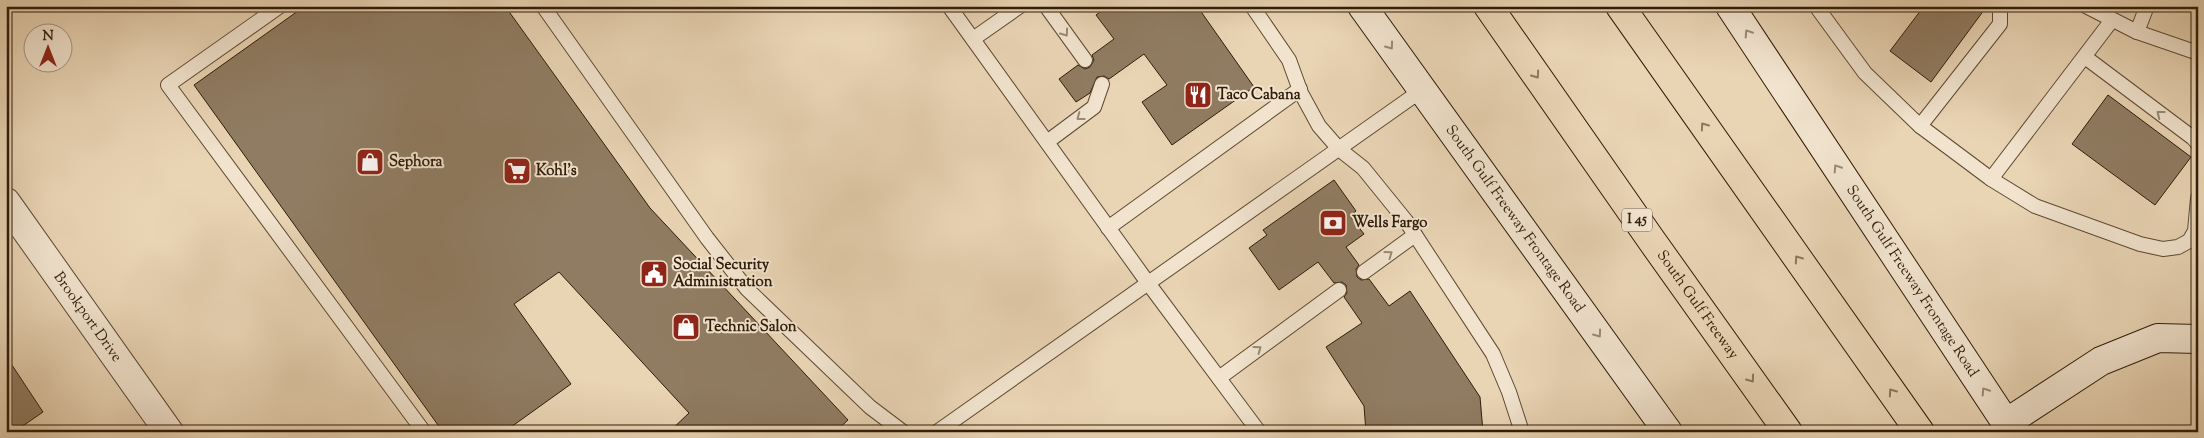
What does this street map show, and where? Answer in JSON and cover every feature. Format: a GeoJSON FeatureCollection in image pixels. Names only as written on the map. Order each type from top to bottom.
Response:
{"type":"FeatureCollection","features":[{"type":"Feature","properties":{"kind":"highway"},"geometry":{"type":"LineString","coordinates":[[1481,6],[1517,48]]}},
{"type":"Feature","properties":{"kind":"highway","name":"South Gulf Freeway"},"geometry":{"type":"LineString","coordinates":[[1488,6],[1788,432]]}},
{"type":"Feature","properties":{"kind":"highway"},"geometry":{"type":"LineString","coordinates":[[1620,6],[1920,432]]}},
{"type":"Feature","properties":{"kind":"highway"},"geometry":{"type":"LineString","coordinates":[[1641,6],[1644,42]]}},
{"type":"Feature","properties":{"kind":"main road","name":"South Gulf Freeway Frontage Road"},"geometry":{"type":"LineString","coordinates":[[1362,6],[1668,432]]}},
{"type":"Feature","properties":{"kind":"main road","name":"South Gulf Freeway Frontage Road"},"geometry":{"type":"LineString","coordinates":[[1730,6],[2009,428]]}},
{"type":"Feature","properties":{"kind":"main road","name":"Brookport Drive"},"geometry":{"type":"LineString","coordinates":[[6,202],[169,432]]}},
{"type":"Feature","properties":{"kind":"main road"},"geometry":{"type":"LineString","coordinates":[[2009,428],[2101,361],[2158,338],[2198,339]]}},
{"type":"Feature","properties":{"kind":"lane"},"geometry":{"type":"LineString","coordinates":[[280,6],[168,85],[424,432]]}},
{"type":"Feature","properties":{"kind":"lane"},"geometry":{"type":"LineString","coordinates":[[543,6],[707,238],[747,289],[870,407],[902,432]]}},
{"type":"Feature","properties":{"kind":"lane"},"geometry":{"type":"LineString","coordinates":[[949,6],[1148,283],[1259,432]]}},
{"type":"Feature","properties":{"kind":"lane"},"geometry":{"type":"LineString","coordinates":[[973,39],[1020,6]]}},
{"type":"Feature","properties":{"kind":"lane"},"geometry":{"type":"LineString","coordinates":[[1046,6],[1085,60]]}},
{"type":"Feature","properties":{"kind":"lane"},"geometry":{"type":"LineString","coordinates":[[1252,6],[1290,60],[1300,89],[1319,126],[1339,149],[1363,168],[1415,236],[1493,354],[1509,392],[1522,432]]}},
{"type":"Feature","properties":{"kind":"lane"},"geometry":{"type":"LineString","coordinates":[[1920,126],[2000,24],[2000,6]]}},
{"type":"Feature","properties":{"kind":"lane"},"geometry":{"type":"LineString","coordinates":[[2086,6],[2137,32],[2198,53]]}},
{"type":"Feature","properties":{"kind":"lane"},"geometry":{"type":"LineString","coordinates":[[2137,32],[2147,6]]}},
{"type":"Feature","properties":{"kind":"lane"},"geometry":{"type":"LineString","coordinates":[[1820,8],[1865,73],[1920,126],[1991,180],[2035,206],[2140,244],[2163,249],[2178,247],[2189,240],[2195,231],[2198,198]]}},
{"type":"Feature","properties":{"kind":"lane"},"geometry":{"type":"LineString","coordinates":[[1991,180],[2112,20]]}},
{"type":"Feature","properties":{"kind":"lane"},"geometry":{"type":"LineString","coordinates":[[2085,56],[2193,138],[2198,144]]}},
{"type":"Feature","properties":{"kind":"lane"},"geometry":{"type":"LineString","coordinates":[[1047,142],[1094,107],[1102,84]]}},
{"type":"Feature","properties":{"kind":"lane"},"geometry":{"type":"LineString","coordinates":[[1108,228],[1300,89]]}},
{"type":"Feature","properties":{"kind":"lane"},"geometry":{"type":"LineString","coordinates":[[937,432],[1422,90]]}},
{"type":"Feature","properties":{"kind":"lane"},"geometry":{"type":"LineString","coordinates":[[1364,272],[1415,236]]}},
{"type":"Feature","properties":{"kind":"lane"},"geometry":{"type":"LineString","coordinates":[[1219,378],[1339,290]]}},
{"type":"Feature","properties":{"kind":"building"},"geometry":{"type":"Polygon","coordinates":[[[305,6],[505,6],[650,208],[848,420],[835,432],[669,432],[689,413],[559,272],[514,304],[571,384],[504,432],[443,432],[194,85],[305,6]]]}},
{"type":"Feature","properties":{"kind":"building"},"geometry":{"type":"Polygon","coordinates":[[[1108,6],[1197,6],[1254,87],[1172,145],[1142,102],[1167,85],[1144,54],[1109,79],[1104,76],[1097,77],[1090,93],[1076,102],[1059,79],[1078,65],[1085,69],[1090,67],[1094,60],[1092,55],[1114,39],[1096,15],[1108,6]]]}},
{"type":"Feature","properties":{"kind":"building"},"geometry":{"type":"Polygon","coordinates":[[[1924,6],[1987,6],[1931,82],[1890,51],[1924,6]]]}},
{"type":"Feature","properties":{"kind":"building"},"geometry":{"type":"Polygon","coordinates":[[[2108,95],[2191,157],[2155,205],[2072,144],[2108,95]]]}},
{"type":"Feature","properties":{"kind":"building"},"geometry":{"type":"Polygon","coordinates":[[[1334,180],[1356,211],[1350,216],[1364,234],[1346,247],[1359,265],[1356,269],[1357,277],[1361,280],[1369,279],[1389,306],[1410,291],[1480,397],[1483,432],[1366,432],[1364,406],[1326,347],[1362,323],[1344,297],[1347,293],[1346,285],[1342,282],[1334,283],[1318,262],[1279,290],[1249,248],[1267,235],[1263,230],[1334,180]]]}},
{"type":"Feature","properties":{"kind":"building"},"geometry":{"type":"Polygon","coordinates":[[[6,356],[43,412],[14,432],[6,432],[6,356]]]}},
{"type":"Feature","properties":{"kind":"place","name":"Taco Cabana"},"geometry":{"type":"Point","coordinates":[1198,95]}},
{"type":"Feature","properties":{"kind":"place","name":"Sephora"},"geometry":{"type":"Point","coordinates":[370,162]}},
{"type":"Feature","properties":{"kind":"place","name":"Kohl's"},"geometry":{"type":"Point","coordinates":[517,171]}},
{"type":"Feature","properties":{"kind":"place","name":"Wells Fargo"},"geometry":{"type":"Point","coordinates":[1333,223]}},
{"type":"Feature","properties":{"kind":"place","name":"Social Security Administration"},"geometry":{"type":"Point","coordinates":[654,274]}},
{"type":"Feature","properties":{"kind":"place","name":"Technic Salon"},"geometry":{"type":"Point","coordinates":[686,327]}}]}
